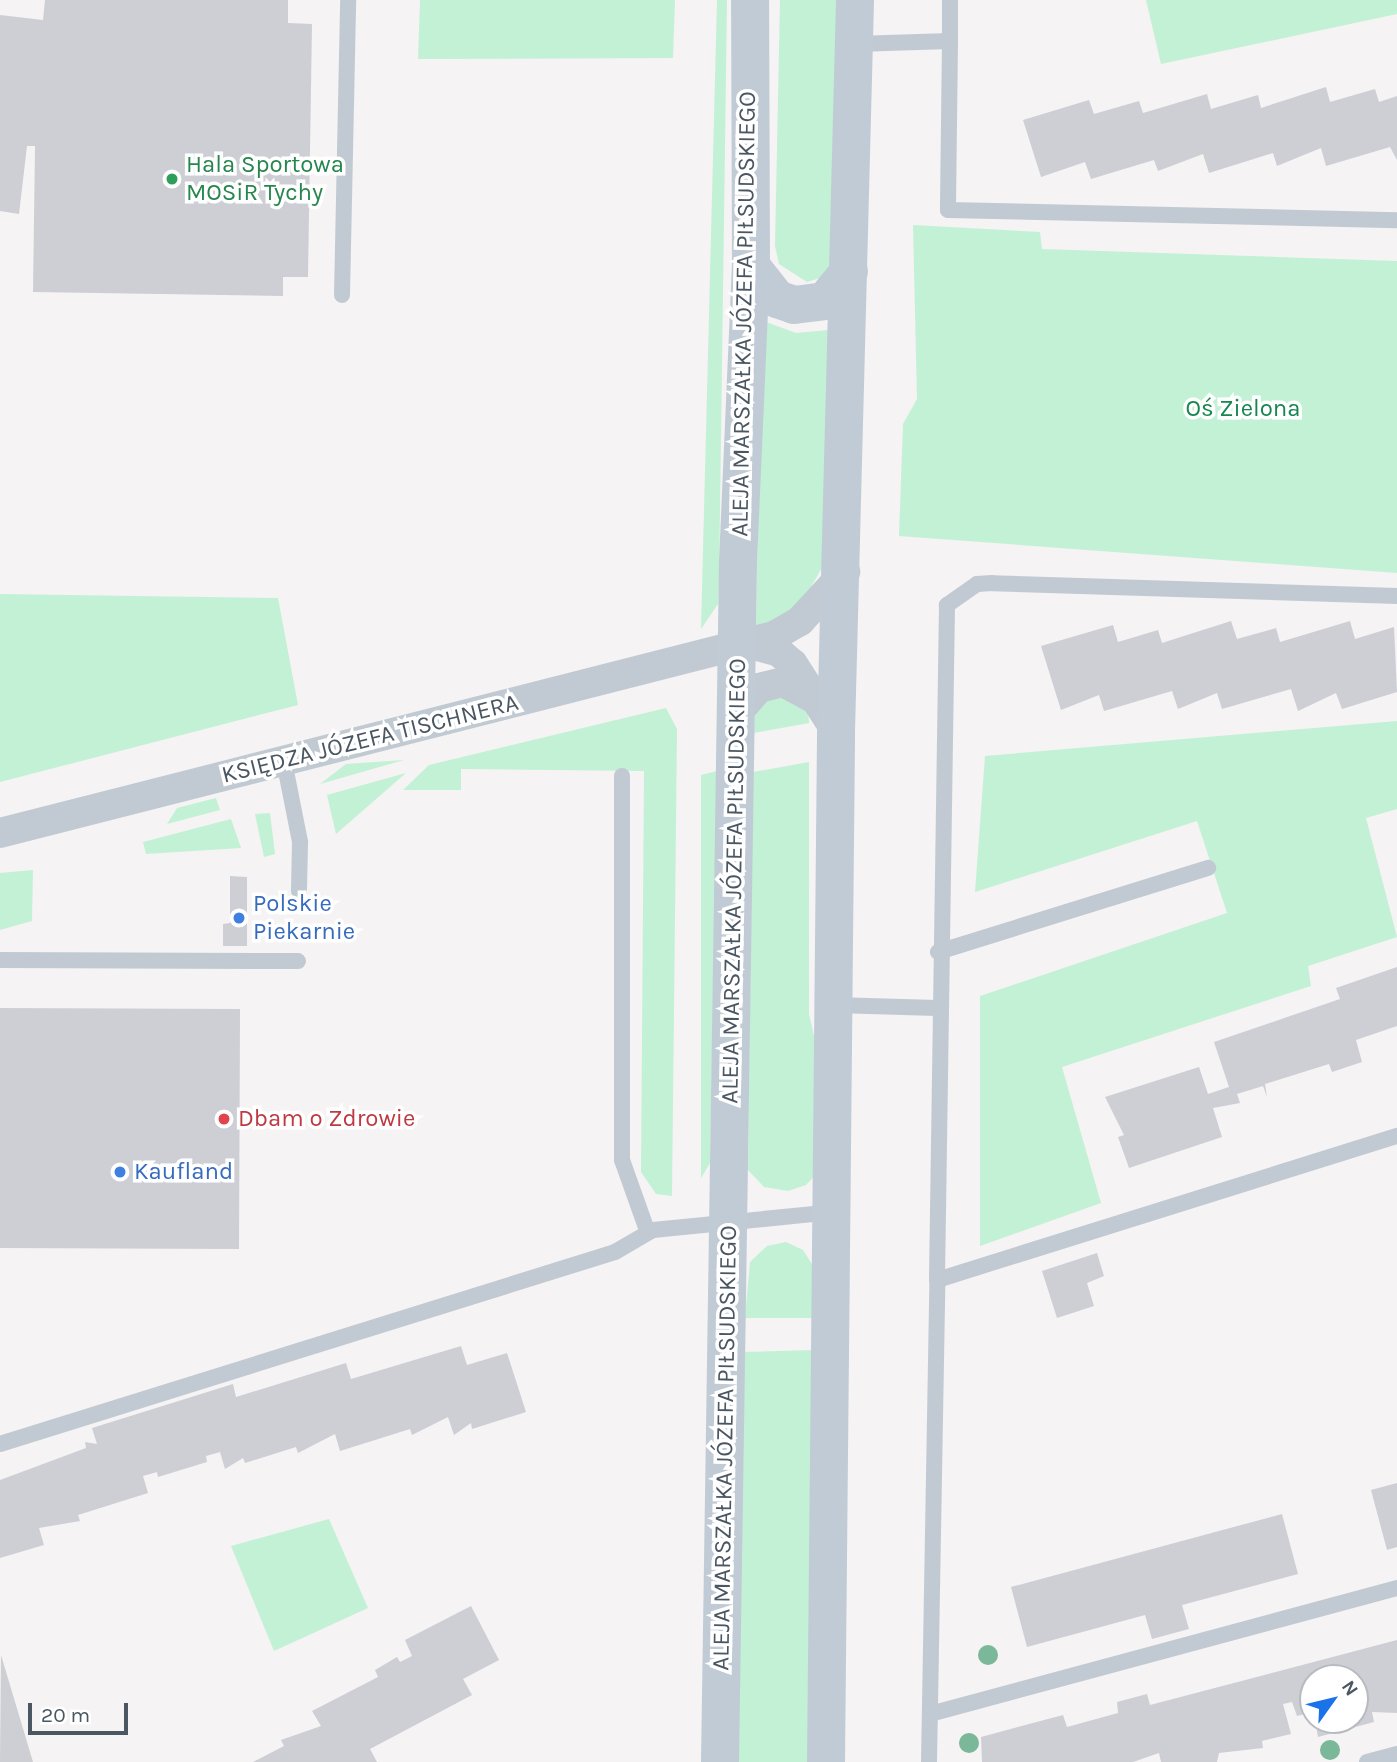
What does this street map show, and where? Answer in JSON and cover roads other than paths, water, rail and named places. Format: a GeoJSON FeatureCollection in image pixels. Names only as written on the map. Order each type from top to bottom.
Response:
{"type":"FeatureCollection","features":[{"type":"Feature","properties":{"kind":"main road","name":"ALEJA MARSZAŁKA JÓZEFA PIŁSUDSKIEGO"},"geometry":{"type":"LineString","coordinates":[[720,1762],[739,642],[751,266],[750,0]]}},
{"type":"Feature","properties":{"kind":"main road"},"geometry":{"type":"LineString","coordinates":[[826,1762],[834,1005],[827,717],[845,572],[855,0]]}},
{"type":"Feature","properties":{"kind":"main road"},"geometry":{"type":"LineString","coordinates":[[751,266],[777,299],[794,305],[825,301],[849,271]]}},
{"type":"Feature","properties":{"kind":"street","name":"KSIĘDZA JÓZEFA TISCHNERA"},"geometry":{"type":"LineString","coordinates":[[0,833],[774,635],[800,621],[845,572]]}},
{"type":"Feature","properties":{"kind":"street"},"geometry":{"type":"LineString","coordinates":[[739,642],[779,652],[827,717]]}},
{"type":"Feature","properties":{"kind":"street"},"geometry":{"type":"LineString","coordinates":[[738,712],[759,688],[783,682],[827,717]]}},
{"type":"Feature","properties":{"kind":"lane"},"geometry":{"type":"LineString","coordinates":[[342,295],[348,0]]}},
{"type":"Feature","properties":{"kind":"lane"},"geometry":{"type":"LineString","coordinates":[[950,0],[948,210],[1397,220]]}},
{"type":"Feature","properties":{"kind":"lane"},"geometry":{"type":"LineString","coordinates":[[855,44],[950,41]]}},
{"type":"Feature","properties":{"kind":"lane"},"geometry":{"type":"LineString","coordinates":[[929,1762],[937,1280],[937,1008],[947,605],[960,592],[992,583],[1397,596]]}},
{"type":"Feature","properties":{"kind":"lane"},"geometry":{"type":"LineString","coordinates":[[284,761],[300,842],[299,891]]}},
{"type":"Feature","properties":{"kind":"lane"},"geometry":{"type":"LineString","coordinates":[[622,775],[622,1160],[648,1233]]}},
{"type":"Feature","properties":{"kind":"lane"},"geometry":{"type":"LineString","coordinates":[[938,952],[1208,867]]}},
{"type":"Feature","properties":{"kind":"lane"},"geometry":{"type":"LineString","coordinates":[[0,960],[298,961]]}},
{"type":"Feature","properties":{"kind":"lane"},"geometry":{"type":"LineString","coordinates":[[834,1005],[937,1008]]}},
{"type":"Feature","properties":{"kind":"lane"},"geometry":{"type":"LineString","coordinates":[[937,1280],[1397,1136]]}},
{"type":"Feature","properties":{"kind":"lane"},"geometry":{"type":"LineString","coordinates":[[0,1444],[615,1252],[648,1233],[728,1218],[832,1212]]}},
{"type":"Feature","properties":{"kind":"lane"},"geometry":{"type":"LineString","coordinates":[[930,1714],[1397,1588]]}},
{"type":"Feature","properties":{"kind":"lane"},"geometry":{"type":"LineString","coordinates":[[1367,1762],[1397,1754]]}},
{"type":"Feature","properties":{"kind":"place","name":"Hala Sportowa MOSiR Tychy"},"geometry":{"type":"Point","coordinates":[172,179]}},
{"type":"Feature","properties":{"kind":"place","name":"Polskie Piekarnie"},"geometry":{"type":"Point","coordinates":[239,918]}},
{"type":"Feature","properties":{"kind":"place","name":"Dbam o Zdrowie"},"geometry":{"type":"Point","coordinates":[224,1119]}},
{"type":"Feature","properties":{"kind":"place","name":"Kaufland"},"geometry":{"type":"Point","coordinates":[120,1172]}},
{"type":"Feature","properties":{"kind":"park label","name":"Oś Zielona"},"geometry":{"type":"Point","coordinates":[1243,409]}}]}
